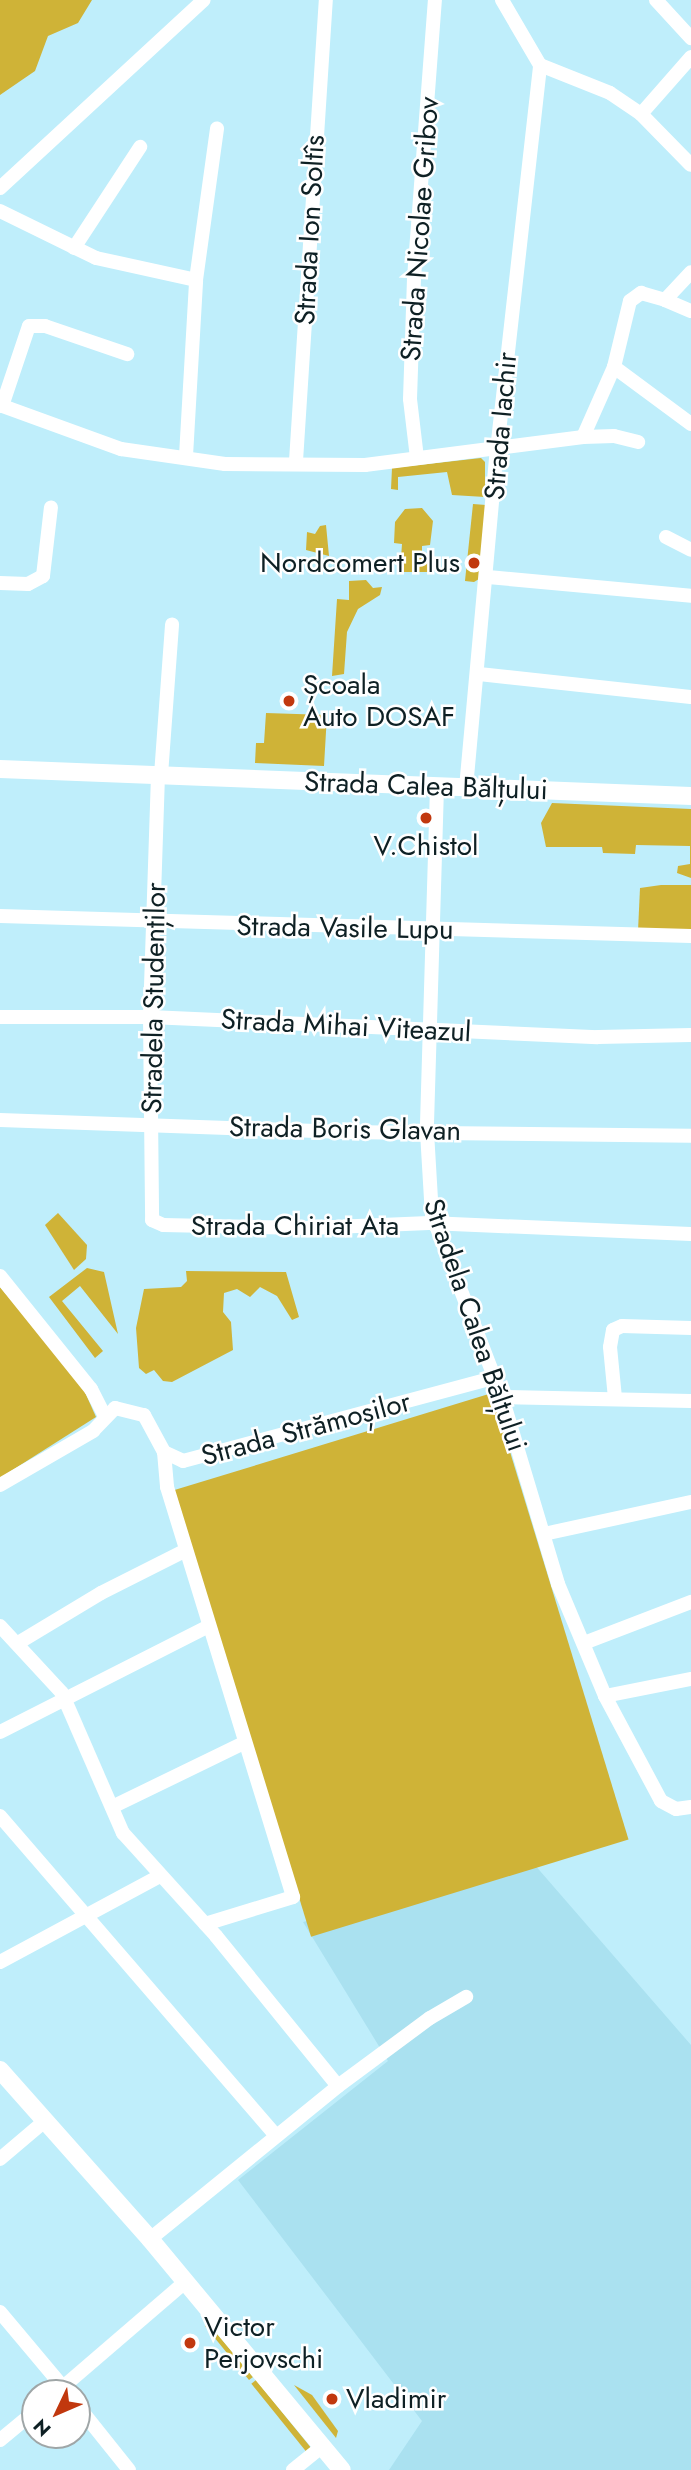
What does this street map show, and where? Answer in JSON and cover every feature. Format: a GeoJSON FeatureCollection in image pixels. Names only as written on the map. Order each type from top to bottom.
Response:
{"type":"FeatureCollection","features":[{"type":"Feature","properties":{"kind":"main road","name":"Strada Calea Bălțului"},"geometry":{"type":"LineString","coordinates":[[0,769],[691,796]]}},
{"type":"Feature","properties":{"kind":"main road"},"geometry":{"type":"LineString","coordinates":[[0,2071],[150,2239],[342,2470]]}},
{"type":"Feature","properties":{"kind":"street"},"geometry":{"type":"LineString","coordinates":[[0,188],[204,0]]}},
{"type":"Feature","properties":{"kind":"street","name":"Strada Ion Soltîs"},"geometry":{"type":"LineString","coordinates":[[296,461],[326,0]]}},
{"type":"Feature","properties":{"kind":"street","name":"Strada Nicolae Gribov"},"geometry":{"type":"LineString","coordinates":[[417,458],[410,411],[413,316],[435,0]]}},
{"type":"Feature","properties":{"kind":"street"},"geometry":{"type":"LineString","coordinates":[[502,0],[540,65],[610,93],[641,114],[691,165]]}},
{"type":"Feature","properties":{"kind":"street"},"geometry":{"type":"LineString","coordinates":[[656,0],[691,38]]}},
{"type":"Feature","properties":{"kind":"street"},"geometry":{"type":"LineString","coordinates":[[641,114],[691,57]]}},
{"type":"Feature","properties":{"kind":"street","name":"Strada Iachir"},"geometry":{"type":"LineString","coordinates":[[466,788],[488,576],[497,450],[540,65]]}},
{"type":"Feature","properties":{"kind":"street"},"geometry":{"type":"LineString","coordinates":[[186,456],[196,280],[217,128]]}},
{"type":"Feature","properties":{"kind":"street"},"geometry":{"type":"LineString","coordinates":[[74,248],[140,147]]}},
{"type":"Feature","properties":{"kind":"street"},"geometry":{"type":"LineString","coordinates":[[0,211],[74,248],[117,265],[196,280]]}},
{"type":"Feature","properties":{"kind":"street"},"geometry":{"type":"LineString","coordinates":[[665,300],[691,272]]}},
{"type":"Feature","properties":{"kind":"street"},"geometry":{"type":"LineString","coordinates":[[583,437],[614,367],[630,301],[641,293],[691,311]]}},
{"type":"Feature","properties":{"kind":"street"},"geometry":{"type":"LineString","coordinates":[[127,354],[45,326],[29,326],[20,342],[1,406],[121,449],[149,456],[186,456],[225,464],[296,461],[365,465],[583,437],[614,436],[638,442]]}},
{"type":"Feature","properties":{"kind":"street"},"geometry":{"type":"LineString","coordinates":[[614,367],[691,424]]}},
{"type":"Feature","properties":{"kind":"street"},"geometry":{"type":"LineString","coordinates":[[0,583],[28,584],[43,576],[51,507]]}},
{"type":"Feature","properties":{"kind":"street"},"geometry":{"type":"LineString","coordinates":[[666,537],[691,550]]}},
{"type":"Feature","properties":{"kind":"street"},"geometry":{"type":"LineString","coordinates":[[488,576],[691,596]]}},
{"type":"Feature","properties":{"kind":"street"},"geometry":{"type":"LineString","coordinates":[[160,775],[172,624]]}},
{"type":"Feature","properties":{"kind":"street"},"geometry":{"type":"LineString","coordinates":[[479,674],[691,697]]}},
{"type":"Feature","properties":{"kind":"street","name":"Stradela Studenților"},"geometry":{"type":"LineString","coordinates":[[152,1220],[150,1017],[160,775]]}},
{"type":"Feature","properties":{"kind":"street","name":"Stradela Calea Bălțului"},"geometry":{"type":"LineString","coordinates":[[437,787],[427,1132],[428,1185],[436,1227],[492,1378],[502,1397],[558,1584],[605,1696],[661,1801],[677,1809],[691,1807]]}},
{"type":"Feature","properties":{"kind":"street","name":"Strada Vasile Lupu"},"geometry":{"type":"LineString","coordinates":[[0,916],[155,923],[691,936]]}},
{"type":"Feature","properties":{"kind":"street","name":"Strada Mihai Viteazul"},"geometry":{"type":"LineString","coordinates":[[0,1017],[150,1017],[430,1030],[691,1035]]}},
{"type":"Feature","properties":{"kind":"street","name":"Strada Boris Glavan"},"geometry":{"type":"LineString","coordinates":[[0,1120],[427,1132],[691,1136]]}},
{"type":"Feature","properties":{"kind":"street","name":"Strada Chiriat Ata"},"geometry":{"type":"LineString","coordinates":[[152,1220],[163,1226],[436,1227],[691,1234]]}},
{"type":"Feature","properties":{"kind":"street"},"geometry":{"type":"LineString","coordinates":[[0,1276],[91,1389],[106,1417]]}},
{"type":"Feature","properties":{"kind":"street"},"geometry":{"type":"LineString","coordinates":[[615,1398],[610,1348],[613,1330],[622,1326],[691,1328]]}},
{"type":"Feature","properties":{"kind":"street","name":"Strada Strămoșilor"},"geometry":{"type":"LineString","coordinates":[[0,1485],[93,1431],[116,1408],[127,1407],[144,1415],[164,1452],[183,1461],[199,1459],[492,1378]]}},
{"type":"Feature","properties":{"kind":"street"},"geometry":{"type":"LineString","coordinates":[[502,1397],[691,1401]]}},
{"type":"Feature","properties":{"kind":"street"},"geometry":{"type":"LineString","coordinates":[[164,1452],[167,1487],[293,1897],[205,1924]]}},
{"type":"Feature","properties":{"kind":"street"},"geometry":{"type":"LineString","coordinates":[[544,1534],[691,1502]]}},
{"type":"Feature","properties":{"kind":"street"},"geometry":{"type":"LineString","coordinates":[[18,1643],[101,1592],[186,1550]]}},
{"type":"Feature","properties":{"kind":"street"},"geometry":{"type":"LineString","coordinates":[[584,1643],[691,1602]]}},
{"type":"Feature","properties":{"kind":"street"},"geometry":{"type":"LineString","coordinates":[[0,1626],[18,1643],[66,1701],[123,1833],[205,1924],[338,2086]]}},
{"type":"Feature","properties":{"kind":"street"},"geometry":{"type":"LineString","coordinates":[[0,1732],[66,1701],[209,1626]]}},
{"type":"Feature","properties":{"kind":"street"},"geometry":{"type":"LineString","coordinates":[[605,1696],[691,1679]]}},
{"type":"Feature","properties":{"kind":"street"},"geometry":{"type":"LineString","coordinates":[[112,1807],[244,1743]]}},
{"type":"Feature","properties":{"kind":"street"},"geometry":{"type":"LineString","coordinates":[[0,1816],[275,2135]]}},
{"type":"Feature","properties":{"kind":"street"},"geometry":{"type":"LineString","coordinates":[[0,1962],[160,1876]]}},
{"type":"Feature","properties":{"kind":"street"},"geometry":{"type":"LineString","coordinates":[[150,2239],[338,2086],[430,2018],[466,1997]]}},
{"type":"Feature","properties":{"kind":"street"},"geometry":{"type":"LineString","coordinates":[[0,2159],[46,2120]]}},
{"type":"Feature","properties":{"kind":"street"},"geometry":{"type":"LineString","coordinates":[[76,2379],[186,2281]]}},
{"type":"Feature","properties":{"kind":"street"},"geometry":{"type":"LineString","coordinates":[[0,2312],[53,2379]]}},
{"type":"Feature","properties":{"kind":"street"},"geometry":{"type":"LineString","coordinates":[[91,2422],[129,2470]]}},
{"type":"Feature","properties":{"kind":"street"},"geometry":{"type":"LineString","coordinates":[[0,2440],[21,2423]]}},
{"type":"Feature","properties":{"kind":"street"},"geometry":{"type":"LineString","coordinates":[[293,2470],[323,2446]]}},
{"type":"Feature","properties":{"kind":"shaded area"},"geometry":{"type":"Polygon","coordinates":[[[0,0],[92,0],[78,23],[48,36],[35,71],[0,95],[0,0]]]}},
{"type":"Feature","properties":{"kind":"shaded area"},"geometry":{"type":"Polygon","coordinates":[[[481,458],[485,462],[485,497],[452,495],[447,472],[398,477],[398,490],[391,489],[392,468],[481,458]]]}},
{"type":"Feature","properties":{"kind":"shaded area"},"geometry":{"type":"Polygon","coordinates":[[[473,504],[486,505],[479,579],[474,582],[465,581],[473,504]]]}},
{"type":"Feature","properties":{"kind":"shaded area"},"geometry":{"type":"Polygon","coordinates":[[[422,508],[433,521],[430,545],[422,546],[422,554],[430,554],[429,572],[400,572],[402,544],[394,543],[395,522],[405,509],[422,508]]]}},
{"type":"Feature","properties":{"kind":"shaded area"},"geometry":{"type":"Polygon","coordinates":[[[326,525],[329,556],[306,550],[307,532],[315,534],[320,526],[326,525]]]}},
{"type":"Feature","properties":{"kind":"shaded area"},"geometry":{"type":"Polygon","coordinates":[[[366,580],[373,588],[382,587],[380,595],[358,609],[347,632],[344,674],[332,676],[337,599],[349,600],[349,581],[366,580]]]}},
{"type":"Feature","properties":{"kind":"shaded area"},"geometry":{"type":"Polygon","coordinates":[[[266,713],[327,715],[324,766],[255,763],[256,743],[264,743],[266,713]]]}},
{"type":"Feature","properties":{"kind":"shaded area"},"geometry":{"type":"Polygon","coordinates":[[[552,803],[691,809],[691,878],[677,873],[678,866],[690,864],[690,846],[636,845],[635,854],[603,853],[602,847],[546,847],[541,823],[552,803]]]}},
{"type":"Feature","properties":{"kind":"shaded area"},"geometry":{"type":"Polygon","coordinates":[[[691,885],[691,933],[638,931],[640,888],[691,885]]]}},
{"type":"Feature","properties":{"kind":"shaded area"},"geometry":{"type":"Polygon","coordinates":[[[58,1213],[87,1245],[86,1259],[74,1270],[45,1225],[58,1213]]]}},
{"type":"Feature","properties":{"kind":"shaded area"},"geometry":{"type":"Polygon","coordinates":[[[87,1268],[104,1272],[118,1334],[80,1286],[62,1301],[103,1351],[95,1358],[49,1297],[87,1268]]]}},
{"type":"Feature","properties":{"kind":"shaded area"},"geometry":{"type":"Polygon","coordinates":[[[186,1271],[286,1272],[299,1317],[292,1320],[277,1296],[260,1287],[250,1297],[237,1289],[224,1293],[223,1312],[231,1322],[233,1350],[172,1382],[163,1381],[154,1370],[146,1374],[139,1368],[136,1328],[144,1289],[181,1287],[187,1281],[186,1271]]]}},
{"type":"Feature","properties":{"kind":"shaded area"},"geometry":{"type":"Polygon","coordinates":[[[0,1287],[80,1381],[96,1417],[0,1478],[0,1287]]]}},
{"type":"Feature","properties":{"kind":"shaded area"},"geometry":{"type":"Polygon","coordinates":[[[492,1393],[629,1840],[311,1937],[175,1490],[492,1393]]]}},
{"type":"Feature","properties":{"kind":"shaded area"},"geometry":{"type":"Polygon","coordinates":[[[534,1864],[691,2045],[691,2470],[389,2470],[422,2421],[238,2180],[388,2061],[303,1922],[534,1864]]]}},
{"type":"Feature","properties":{"kind":"shaded area"},"geometry":{"type":"Polygon","coordinates":[[[208,2323],[253,2377],[249,2380],[205,2326],[208,2323]]]}},
{"type":"Feature","properties":{"kind":"shaded area"},"geometry":{"type":"Polygon","coordinates":[[[256,2380],[311,2448],[306,2451],[251,2384],[256,2380]]]}},
{"type":"Feature","properties":{"kind":"shaded area"},"geometry":{"type":"Polygon","coordinates":[[[294,2385],[312,2395],[338,2431],[336,2438],[294,2385]]]}},
{"type":"Feature","properties":{"kind":"place","name":"Nordcomert Plus"},"geometry":{"type":"Point","coordinates":[474,563]}},
{"type":"Feature","properties":{"kind":"place","name":"Școala Auto DOSAF"},"geometry":{"type":"Point","coordinates":[289,701]}},
{"type":"Feature","properties":{"kind":"place","name":"V.Chistol"},"geometry":{"type":"Point","coordinates":[426,818]}},
{"type":"Feature","properties":{"kind":"place","name":"Victor Perjovschi"},"geometry":{"type":"Point","coordinates":[190,2343]}},
{"type":"Feature","properties":{"kind":"place","name":"Vladimir"},"geometry":{"type":"Point","coordinates":[332,2399]}}]}
